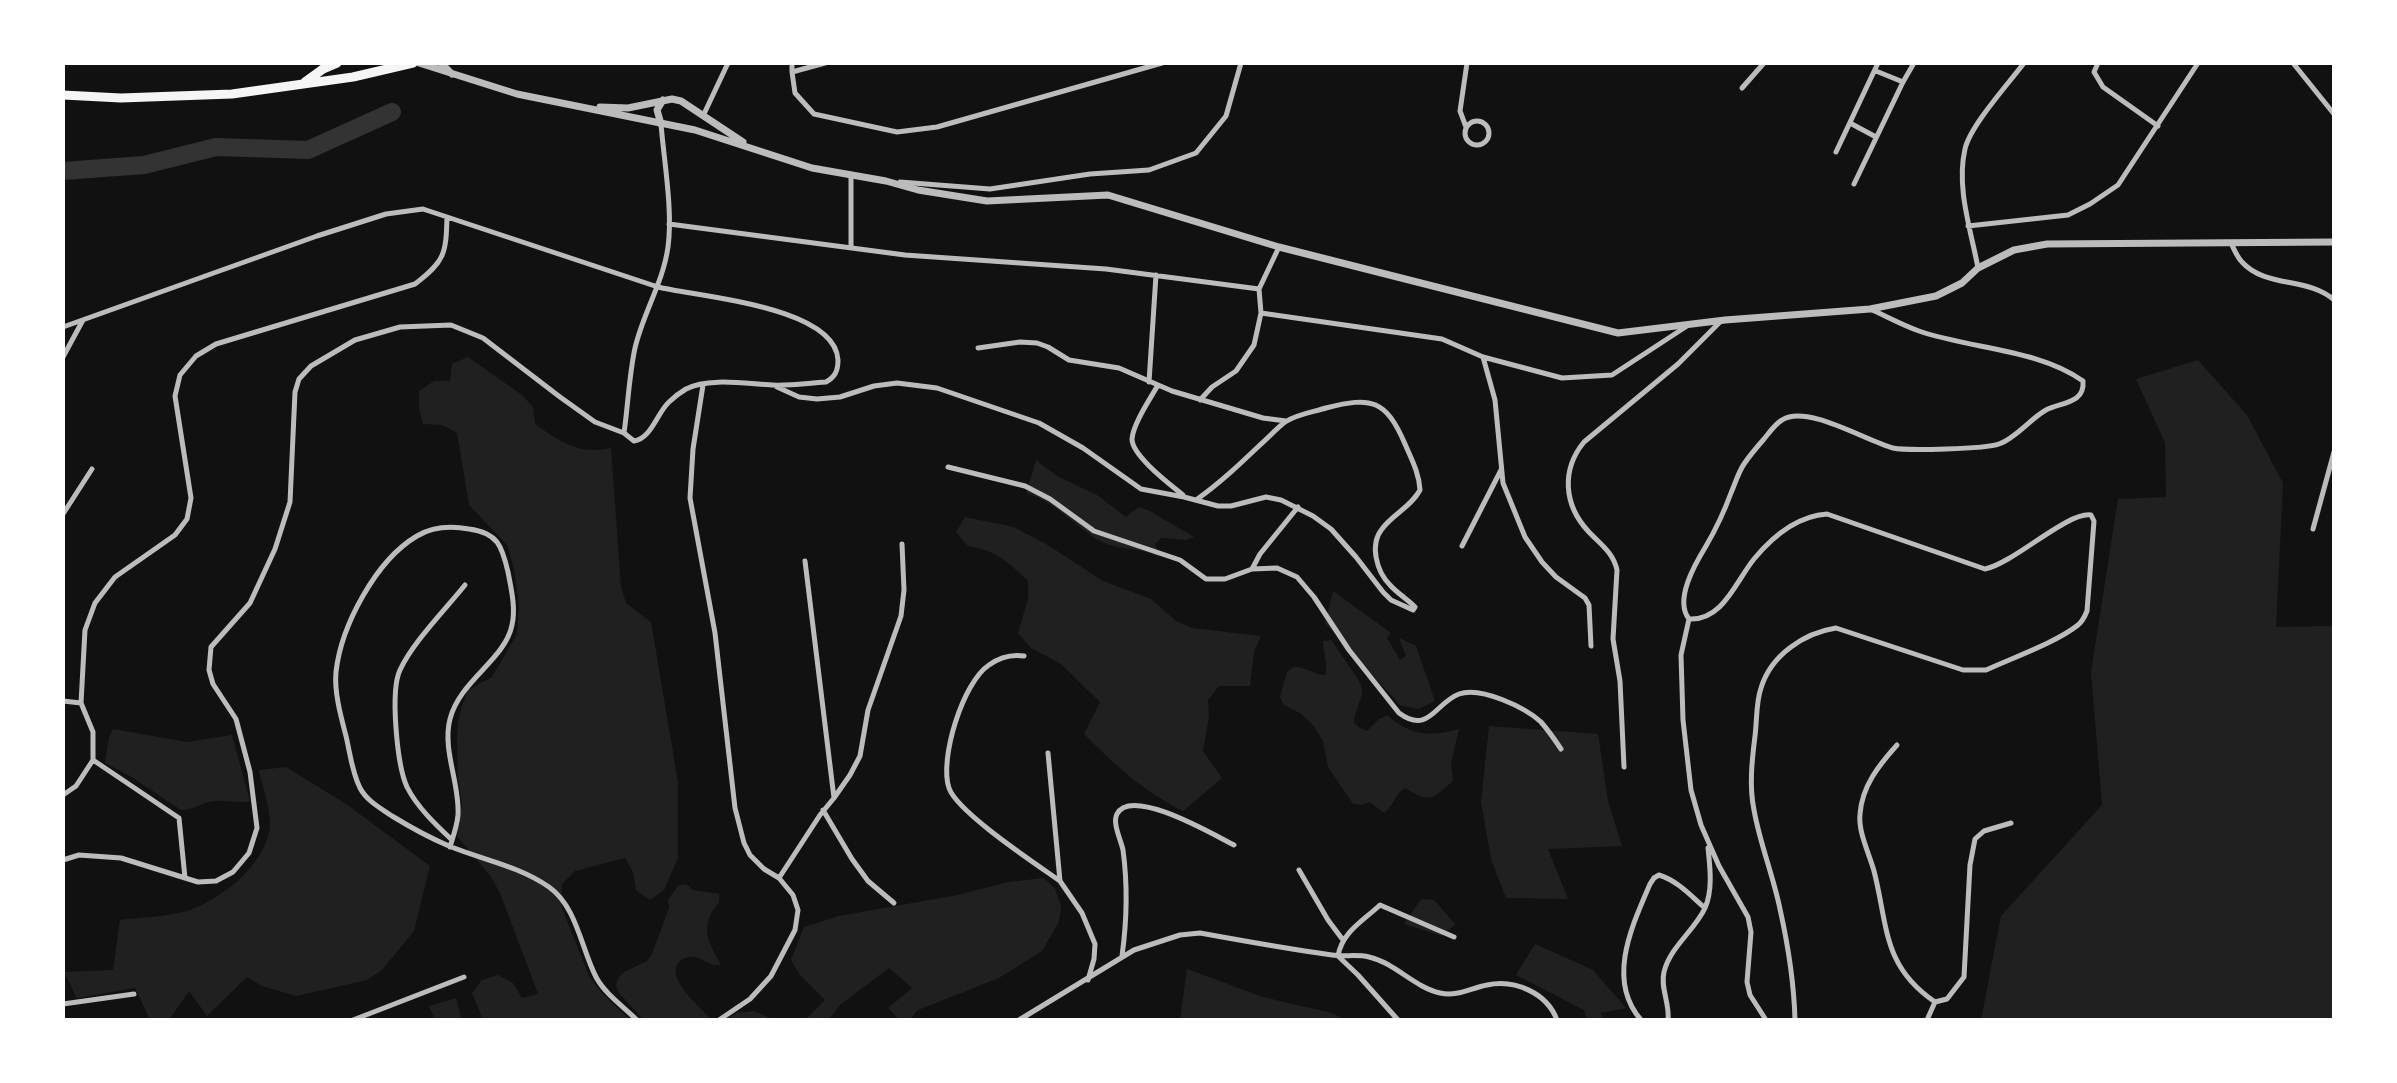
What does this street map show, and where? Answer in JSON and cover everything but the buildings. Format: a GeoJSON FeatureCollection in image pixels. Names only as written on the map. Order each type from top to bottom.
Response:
{"type":"FeatureCollection","features":[{"type":"Feature","properties":{"kind":"main road"},"geometry":{"type":"LineString","coordinates":[[304,83],[323,69],[337,63]]}},
{"type":"Feature","properties":{"kind":"main road"},"geometry":{"type":"LineString","coordinates":[[63,95],[121,98],[232,94],[353,77],[420,63]]}},
{"type":"Feature","properties":{"kind":"street"},"geometry":{"type":"LineString","coordinates":[[420,63],[517,94],[690,129],[812,169],[886,181],[990,189],[1090,174],[1149,170],[1196,153],[1226,116],[1241,63]]}},
{"type":"Feature","properties":{"kind":"street"},"geometry":{"type":"LineString","coordinates":[[441,63],[452,74]]}},
{"type":"Feature","properties":{"kind":"street"},"geometry":{"type":"LineString","coordinates":[[690,129],[698,125],[727,63]]}},
{"type":"Feature","properties":{"kind":"street"},"geometry":{"type":"LineString","coordinates":[[792,63],[795,93],[814,114],[897,132],[937,127],[1162,63]]}},
{"type":"Feature","properties":{"kind":"street"},"geometry":{"type":"LineString","coordinates":[[792,72],[825,63]]}},
{"type":"Feature","properties":{"kind":"street"},"geometry":{"type":"LineString","coordinates":[[1466,127],[1472,122],[1480,121],[1487,126],[1488,138],[1483,144],[1472,145],[1464,136],[1466,127],[1460,111],[1467,63]]}},
{"type":"Feature","properties":{"kind":"street"},"geometry":{"type":"LineString","coordinates":[[1742,88],[1764,63]]}},
{"type":"Feature","properties":{"kind":"street"},"geometry":{"type":"LineString","coordinates":[[1836,152],[1878,63]]}},
{"type":"Feature","properties":{"kind":"street"},"geometry":{"type":"LineString","coordinates":[[1854,184],[1914,63]]}},
{"type":"Feature","properties":{"kind":"street"},"geometry":{"type":"LineString","coordinates":[[1978,268],[1968,226],[1963,178],[1965,147],[1977,126],[2024,63]]}},
{"type":"Feature","properties":{"kind":"street"},"geometry":{"type":"LineString","coordinates":[[2098,63],[2094,72],[2102,87],[2158,126]]}},
{"type":"Feature","properties":{"kind":"street"},"geometry":{"type":"LineString","coordinates":[[1968,226],[2068,215],[2091,204],[2118,185],[2198,63]]}},
{"type":"Feature","properties":{"kind":"street"},"geometry":{"type":"LineString","coordinates":[[2293,63],[2334,114]]}},
{"type":"Feature","properties":{"kind":"street"},"geometry":{"type":"LineString","coordinates":[[1876,71],[1903,82]]}},
{"type":"Feature","properties":{"kind":"street"},"geometry":{"type":"LineString","coordinates":[[584,107],[628,108],[663,100],[681,101],[756,149]]}},
{"type":"Feature","properties":{"kind":"street"},"geometry":{"type":"LineString","coordinates":[[624,433],[635,349],[641,327],[663,276],[668,245],[669,224],[661,124],[657,110],[663,100]]}},
{"type":"Feature","properties":{"kind":"street"},"geometry":{"type":"LineString","coordinates":[[1850,123],[1876,137]]}},
{"type":"Feature","properties":{"kind":"street"},"geometry":{"type":"LineString","coordinates":[[851,177],[851,248]]}},
{"type":"Feature","properties":{"kind":"street"},"geometry":{"type":"LineString","coordinates":[[886,181],[918,190],[987,201],[1108,195],[1279,247],[1618,333],[1722,320],[1870,309],[1936,296],[1962,283],[1978,268],[2014,250],[2046,244],[2334,242]]}},
{"type":"Feature","properties":{"kind":"street"},"geometry":{"type":"LineString","coordinates":[[63,327],[317,236],[386,214],[423,209],[658,287],[686,294],[731,298],[772,309],[815,328],[828,338],[836,351],[838,362],[837,372],[833,379],[826,383],[775,385],[739,382],[687,388],[668,402],[645,436],[634,441],[624,433],[586,416],[483,338],[451,325],[400,327],[355,340],[311,366],[299,379],[295,392],[290,502],[275,549],[250,603],[211,647],[209,670],[213,684],[236,719],[250,772],[257,828],[249,853],[233,872],[215,881],[198,882],[121,858],[79,855],[63,860]]}},
{"type":"Feature","properties":{"kind":"street"},"geometry":{"type":"LineString","coordinates":[[63,795],[76,786],[93,760],[93,732],[81,703],[85,630],[95,603],[115,577],[175,535],[187,519],[191,498],[175,396],[180,375],[196,356],[216,344],[415,284],[436,268],[446,246],[447,217]]}},
{"type":"Feature","properties":{"kind":"street"},"geometry":{"type":"LineString","coordinates":[[669,224],[905,255],[1106,269],[1259,289]]}},
{"type":"Feature","properties":{"kind":"street"},"geometry":{"type":"LineString","coordinates":[[2231,243],[2240,261],[2257,273],[2323,291],[2334,300]]}},
{"type":"Feature","properties":{"kind":"street"},"geometry":{"type":"LineString","coordinates":[[1200,400],[1212,387],[1236,371],[1254,345],[1261,313],[1259,289],[1279,247]]}},
{"type":"Feature","properties":{"kind":"street"},"geometry":{"type":"LineString","coordinates":[[1149,382],[1156,275]]}},
{"type":"Feature","properties":{"kind":"street"},"geometry":{"type":"LineString","coordinates":[[1795,1020],[1780,907],[1753,807],[1752,762],[1760,689],[1768,672],[1797,641],[1822,630],[1836,628],[1962,670],[1986,670],[2078,625],[2087,611],[2094,521],[2091,515],[2085,514],[2071,521],[2005,562],[1985,569],[1828,514],[1818,514],[1789,527],[1770,541],[1753,560],[1721,607],[1698,620],[1689,619],[1684,613],[1682,604],[1693,568],[1719,525],[1743,466],[1781,420],[1801,415],[1893,448],[1913,450],[1986,447],[2001,444],[2047,410],[2071,403],[2084,387],[2083,380],[2062,369],[2030,358],[1919,331],[1870,309]]}},
{"type":"Feature","properties":{"kind":"street"},"geometry":{"type":"LineString","coordinates":[[1261,313],[1442,339],[1483,357],[1562,379],[1612,375],[1690,324]]}},
{"type":"Feature","properties":{"kind":"street"},"geometry":{"type":"LineString","coordinates":[[63,357],[83,320]]}},
{"type":"Feature","properties":{"kind":"street"},"geometry":{"type":"LineString","coordinates":[[1624,767],[1620,681],[1613,639],[1617,570],[1611,555],[1587,530],[1570,503],[1568,486],[1574,454],[1584,442],[1678,364],[1722,320]]}},
{"type":"Feature","properties":{"kind":"street"},"geometry":{"type":"LineString","coordinates":[[978,348],[1020,342],[1037,343],[1069,360],[1119,368],[1200,400],[1263,418],[1286,421]]}},
{"type":"Feature","properties":{"kind":"street"},"geometry":{"type":"LineString","coordinates":[[1483,357],[1495,400],[1503,483],[1525,537],[1542,562],[1556,577],[1585,598],[1589,605],[1591,646]]}},
{"type":"Feature","properties":{"kind":"street"},"geometry":{"type":"LineString","coordinates":[[775,385],[799,397],[817,399],[840,397],[874,386],[897,383],[937,388],[1039,423],[1083,448],[1141,489],[1218,506],[1231,506],[1266,498],[1281,500],[1298,507],[1331,529],[1391,600],[1408,609],[1413,610],[1415,607],[1389,585],[1375,556],[1376,539],[1382,528],[1404,510],[1420,490],[1419,476],[1393,419],[1385,410],[1370,403],[1352,401],[1286,421],[1196,500]]}},
{"type":"Feature","properties":{"kind":"street"},"geometry":{"type":"LineString","coordinates":[[703,385],[693,449],[690,498],[715,633],[735,808],[750,855],[764,869],[779,878],[793,895],[798,910],[795,930],[771,976],[750,999],[719,1020]]}},
{"type":"Feature","properties":{"kind":"street"},"geometry":{"type":"LineString","coordinates":[[1158,385],[1140,418],[1132,439],[1134,448],[1184,497]]}},
{"type":"Feature","properties":{"kind":"street"},"geometry":{"type":"LineString","coordinates":[[2313,529],[2334,452]]}},
{"type":"Feature","properties":{"kind":"street"},"geometry":{"type":"LineString","coordinates":[[948,467],[1025,485],[1050,499],[1094,531],[1180,560],[1206,579],[1225,579],[1252,569],[1277,568],[1297,577],[1314,597],[1349,650],[1399,713],[1408,720],[1420,722],[1460,694],[1493,696],[1531,715],[1541,723],[1561,749]]}},
{"type":"Feature","properties":{"kind":"street"},"geometry":{"type":"LineString","coordinates":[[63,514],[92,469]]}},
{"type":"Feature","properties":{"kind":"street"},"geometry":{"type":"LineString","coordinates":[[1462,546],[1501,470]]}},
{"type":"Feature","properties":{"kind":"street"},"geometry":{"type":"LineString","coordinates":[[1252,569],[1260,554],[1298,507]]}},
{"type":"Feature","properties":{"kind":"street"},"geometry":{"type":"LineString","coordinates":[[451,843],[458,815],[449,742],[450,719],[461,692],[504,644],[512,625],[512,594],[504,552],[496,538],[483,531],[460,527],[436,528],[417,536],[397,552],[369,585],[344,634],[336,674],[355,777],[372,803],[383,810],[451,843],[521,871],[552,889],[568,909],[597,978],[637,1020]]}},
{"type":"Feature","properties":{"kind":"street"},"geometry":{"type":"LineString","coordinates":[[779,878],[823,810],[850,775],[860,756],[868,710],[901,616],[904,590],[902,544]]}},
{"type":"Feature","properties":{"kind":"street"},"geometry":{"type":"LineString","coordinates":[[805,561],[834,798]]}},
{"type":"Feature","properties":{"kind":"street"},"geometry":{"type":"LineString","coordinates":[[451,843],[408,789],[402,774],[393,694],[399,672],[409,656],[465,584]]}},
{"type":"Feature","properties":{"kind":"street"},"geometry":{"type":"LineString","coordinates":[[1689,619],[1681,655],[1683,720],[1691,790],[1708,843],[1748,917],[1751,932],[1747,982],[1750,995],[1766,1020]]}},
{"type":"Feature","properties":{"kind":"street"},"geometry":{"type":"LineString","coordinates":[[1024,656],[1002,658],[987,666],[969,690],[950,742],[947,773],[949,789],[961,806],[1060,881],[1092,932],[1095,944],[1094,959],[1088,979]]}},
{"type":"Feature","properties":{"kind":"street"},"geometry":{"type":"LineString","coordinates":[[63,701],[81,703]]}},
{"type":"Feature","properties":{"kind":"street"},"geometry":{"type":"LineString","coordinates":[[1897,745],[1879,765],[1865,788],[1859,816],[1890,949],[1902,970],[1924,995],[1934,1002],[1947,999],[1964,977],[1970,865],[1975,839],[1984,831],[2011,823]]}},
{"type":"Feature","properties":{"kind":"street"},"geometry":{"type":"LineString","coordinates":[[1048,753],[1060,881]]}},
{"type":"Feature","properties":{"kind":"street"},"geometry":{"type":"LineString","coordinates":[[93,760],[179,818],[185,878]]}},
{"type":"Feature","properties":{"kind":"street"},"geometry":{"type":"LineString","coordinates":[[1122,956],[1128,894],[1122,846],[1115,820],[1117,812],[1136,804],[1157,809],[1234,845]]}},
{"type":"Feature","properties":{"kind":"street"},"geometry":{"type":"LineString","coordinates":[[823,810],[868,881],[894,903]]}},
{"type":"Feature","properties":{"kind":"street"},"geometry":{"type":"LineString","coordinates":[[1668,1020],[1670,1010],[1665,996],[1663,973],[1705,908],[1709,892],[1708,843]]}},
{"type":"Feature","properties":{"kind":"street"},"geometry":{"type":"LineString","coordinates":[[1299,870],[1343,940]]}},
{"type":"Feature","properties":{"kind":"street"},"geometry":{"type":"LineString","coordinates":[[1641,1020],[1632,1010],[1623,987],[1624,966],[1627,944],[1650,884],[1659,875],[1668,878],[1705,908]]}},
{"type":"Feature","properties":{"kind":"street"},"geometry":{"type":"LineString","coordinates":[[1339,956],[1343,940],[1380,905],[1454,937]]}},
{"type":"Feature","properties":{"kind":"street"},"geometry":{"type":"LineString","coordinates":[[1019,1020],[1122,956],[1180,935],[1200,933],[1339,956],[1369,957],[1390,966],[1425,989],[1444,994],[1460,993],[1489,985],[1515,985],[1541,996],[1553,1009],[1557,1020]]}},
{"type":"Feature","properties":{"kind":"street"},"geometry":{"type":"LineString","coordinates":[[1339,956],[1398,1020]]}},
{"type":"Feature","properties":{"kind":"street"},"geometry":{"type":"LineString","coordinates":[[353,1020],[464,977]]}},
{"type":"Feature","properties":{"kind":"street"},"geometry":{"type":"LineString","coordinates":[[63,1003],[134,994]]}},
{"type":"Feature","properties":{"kind":"street"},"geometry":{"type":"LineString","coordinates":[[1927,1020],[1934,1002]]}},
{"type":"Feature","properties":{"kind":"shaded area"},"geometry":{"type":"Polygon","coordinates":[[[468,357],[522,395],[533,407],[535,424],[553,436],[579,448],[611,448],[621,587],[626,603],[651,622],[678,782],[678,858],[664,890],[650,900],[636,890],[633,872],[625,858],[575,871],[562,884],[561,906],[590,978],[630,1020],[483,1020],[472,993],[482,980],[498,975],[513,983],[522,998],[538,994],[500,893],[491,877],[457,836],[462,804],[457,742],[462,706],[468,690],[492,677],[517,634],[519,605],[514,569],[507,545],[469,505],[457,433],[442,425],[423,424],[419,408],[419,391],[434,381],[450,381],[452,364],[468,357]]]}},
{"type":"Feature","properties":{"kind":"shaded area"},"geometry":{"type":"Polygon","coordinates":[[[2198,360],[2247,415],[2283,483],[2276,627],[2334,626],[2334,1020],[1981,1020],[2001,916],[2102,805],[2091,672],[2118,499],[2166,497],[2165,443],[2136,379],[2198,360]]]}},
{"type":"Feature","properties":{"kind":"shaded area"},"geometry":{"type":"Polygon","coordinates":[[[1036,460],[1057,476],[1097,495],[1126,517],[1139,507],[1194,537],[1186,540],[1161,538],[1155,544],[1159,557],[1100,541],[1056,508],[1026,493],[1036,460]]]}},
{"type":"Feature","properties":{"kind":"shaded area"},"geometry":{"type":"Polygon","coordinates":[[[965,517],[1014,527],[1103,581],[1151,599],[1176,621],[1192,628],[1261,636],[1254,652],[1250,686],[1219,686],[1208,700],[1209,717],[1203,751],[1222,778],[1183,811],[1130,777],[1084,734],[1100,702],[1061,664],[1031,648],[1018,633],[1028,599],[1028,581],[1001,558],[968,546],[956,532],[965,517]]]}},
{"type":"Feature","properties":{"kind":"shaded area"},"geometry":{"type":"Polygon","coordinates":[[[1333,591],[1391,633],[1387,638],[1400,660],[1406,656],[1399,638],[1416,646],[1435,701],[1418,709],[1400,705],[1325,623],[1333,591]]]}},
{"type":"Feature","properties":{"kind":"shaded area"},"geometry":{"type":"Polygon","coordinates":[[[1332,640],[1361,685],[1362,693],[1354,723],[1360,728],[1367,731],[1387,715],[1404,727],[1421,733],[1459,729],[1451,763],[1453,781],[1435,796],[1420,796],[1405,788],[1384,813],[1370,802],[1353,804],[1328,767],[1323,741],[1313,725],[1300,713],[1284,705],[1280,697],[1287,672],[1293,667],[1326,675],[1323,641],[1332,640]]]}},
{"type":"Feature","properties":{"kind":"shaded area"},"geometry":{"type":"Polygon","coordinates":[[[1489,726],[1598,734],[1608,801],[1622,846],[1548,849],[1568,899],[1506,898],[1491,859],[1481,802],[1489,726]]]}},
{"type":"Feature","properties":{"kind":"shaded area"},"geometry":{"type":"Polygon","coordinates":[[[113,729],[187,742],[232,735],[250,801],[215,801],[181,810],[105,763],[113,729]]]}},
{"type":"Feature","properties":{"kind":"shaded area"},"geometry":{"type":"Polygon","coordinates":[[[286,767],[346,804],[430,866],[414,931],[382,970],[367,980],[296,996],[262,986],[247,977],[207,1016],[189,991],[169,1020],[150,1020],[135,988],[77,998],[64,972],[113,970],[120,920],[190,910],[230,887],[253,865],[268,837],[270,823],[259,770],[286,767]]]}},
{"type":"Feature","properties":{"kind":"shaded area"},"geometry":{"type":"Polygon","coordinates":[[[1044,878],[1055,889],[1061,906],[1059,922],[1042,951],[999,978],[918,1010],[909,1020],[900,1020],[888,1008],[912,988],[889,968],[840,1005],[828,1020],[805,1020],[825,1000],[800,975],[791,960],[804,927],[839,916],[958,895],[1008,882],[1044,878]]]}},
{"type":"Feature","properties":{"kind":"shaded area"},"geometry":{"type":"Polygon","coordinates":[[[686,884],[693,890],[719,894],[719,902],[709,919],[707,934],[721,965],[689,957],[680,961],[676,969],[680,984],[710,1018],[644,1020],[619,993],[616,986],[618,978],[624,972],[647,961],[669,908],[668,900],[678,886],[686,884]]]}},
{"type":"Feature","properties":{"kind":"shaded area"},"geometry":{"type":"Polygon","coordinates":[[[1421,899],[1434,900],[1455,924],[1442,936],[1404,924],[1421,899]]]}},
{"type":"Feature","properties":{"kind":"shaded area"},"geometry":{"type":"Polygon","coordinates":[[[1535,944],[1593,970],[1626,1008],[1601,1013],[1603,1020],[1587,1020],[1584,1010],[1516,975],[1535,944]]]}},
{"type":"Feature","properties":{"kind":"shaded area"},"geometry":{"type":"Polygon","coordinates":[[[1187,969],[1263,997],[1332,1013],[1345,1020],[1180,1020],[1187,969]]]}},
{"type":"Feature","properties":{"kind":"shaded area"},"geometry":{"type":"Polygon","coordinates":[[[456,998],[462,1020],[435,1020],[429,1006],[456,998]]]}},
{"type":"Feature","properties":{"kind":"shaded area"},"geometry":{"type":"Polygon","coordinates":[[[754,1011],[774,1020],[725,1020],[737,1013],[754,1011]]]}},
{"type":"Feature","properties":{"kind":"waterway"},"geometry":{"type":"LineString","coordinates":[[63,171],[144,165],[216,147],[308,150],[392,112]]}}]}
